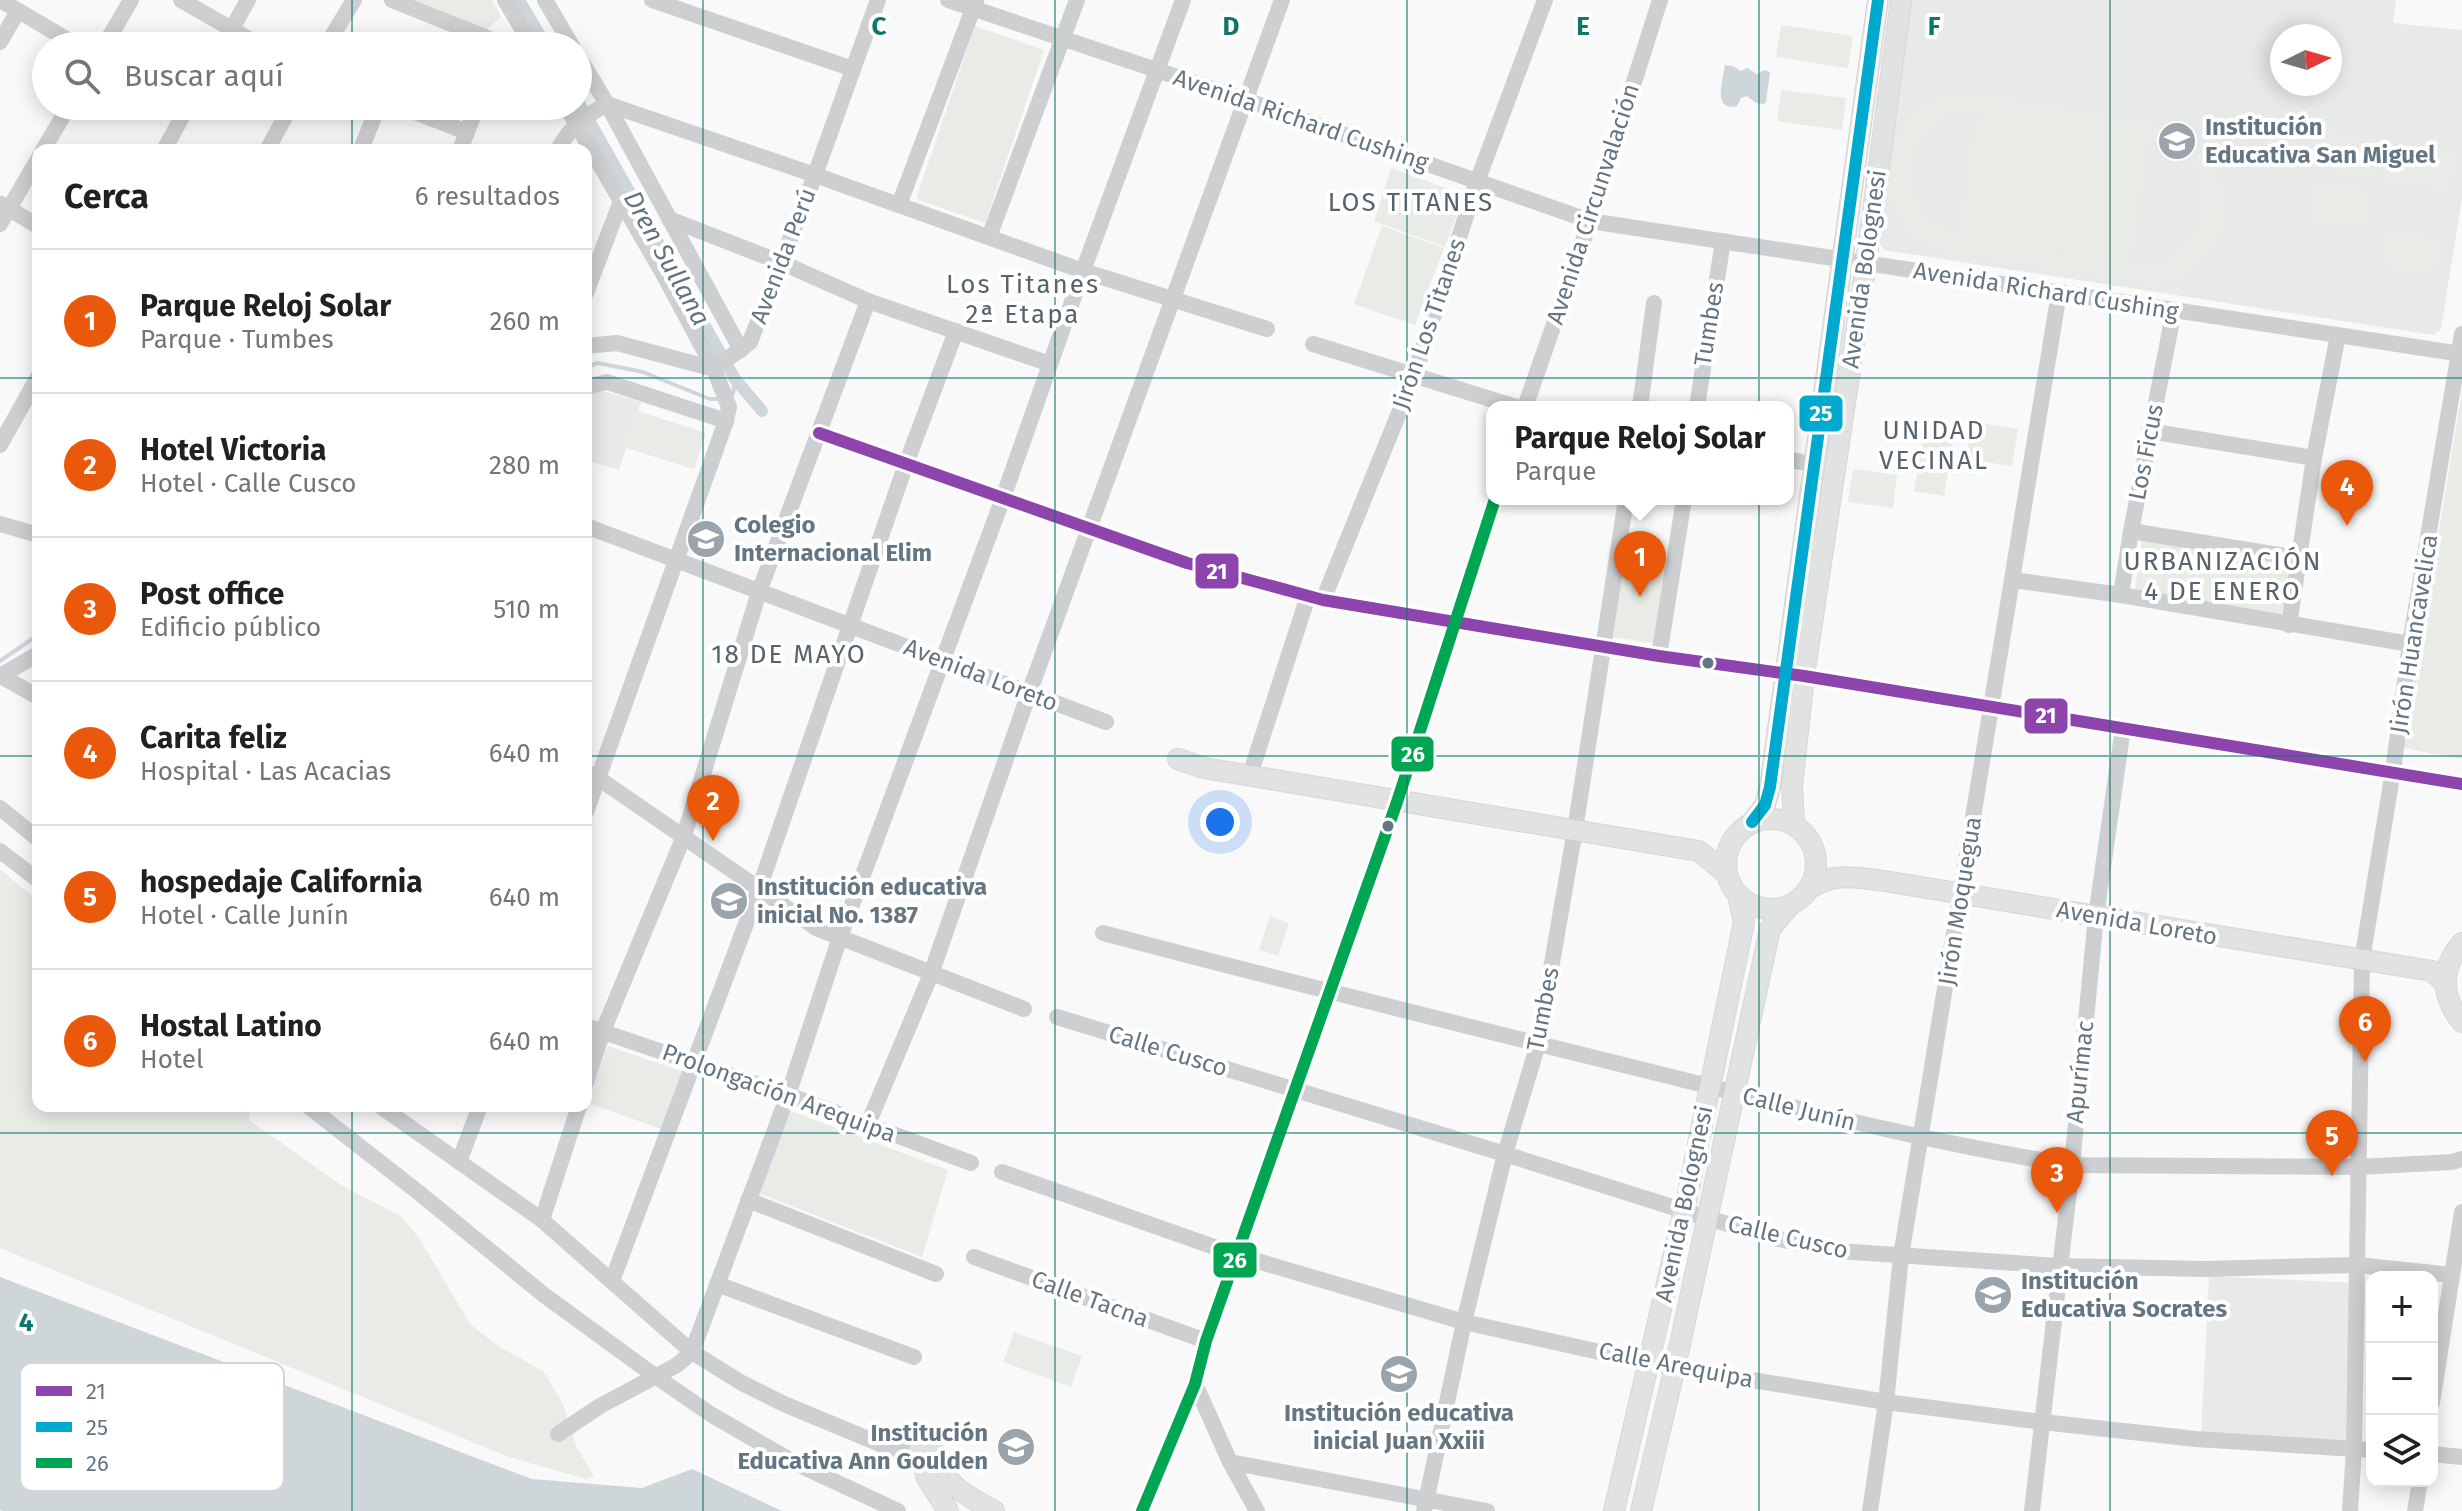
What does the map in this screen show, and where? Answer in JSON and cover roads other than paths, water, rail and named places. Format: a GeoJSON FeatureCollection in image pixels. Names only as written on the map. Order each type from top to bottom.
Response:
{"type":"FeatureCollection","features":[{"type":"Feature","properties":{"kind":"main road","name":"Avenida Bolognesi"},"geometry":{"type":"LineString","coordinates":[[1794,824],[1795,674],[1816,464],[1878,0]]}},
{"type":"Feature","properties":{"kind":"main road","name":"Avenida Bolognesi"},"geometry":{"type":"LineString","coordinates":[[1744,829],[1765,805],[1795,674],[1866,263],[1901,0]]}},
{"type":"Feature","properties":{"kind":"main road"},"geometry":{"type":"LineString","coordinates":[[1178,759],[1204,768],[1699,851],[1727,874],[1738,895],[1762,909],[1790,905],[1810,888],[1842,875]]}},
{"type":"Feature","properties":{"kind":"main road"},"geometry":{"type":"LineString","coordinates":[[1699,851],[1773,818],[1794,824],[1804,832],[1816,854],[1827,866],[1842,875]]}},
{"type":"Feature","properties":{"kind":"main road"},"geometry":{"type":"LineString","coordinates":[[1727,874],[1727,854],[1744,829]]}},
{"type":"Feature","properties":{"kind":"main road"},"geometry":{"type":"LineString","coordinates":[[1810,888],[1817,866],[1816,854]]}},
{"type":"Feature","properties":{"kind":"main road","name":"Avenida Loreto"},"geometry":{"type":"LineString","coordinates":[[1842,875],[2442,972]]}},
{"type":"Feature","properties":{"kind":"main road","name":"Avenida Bolognesi"},"geometry":{"type":"LineString","coordinates":[[1614,1511],[1684,1211],[1744,922],[1738,895]]}},
{"type":"Feature","properties":{"kind":"main road","name":"Avenida Bolognesi"},"geometry":{"type":"LineString","coordinates":[[1641,1511],[1770,929],[1790,905]]}},
{"type":"Feature","properties":{"kind":"main road"},"geometry":{"type":"LineString","coordinates":[[2462,943],[2442,972],[2447,998],[2462,1022]]}},
{"type":"Feature","properties":{"kind":"main road"},"geometry":{"type":"LineString","coordinates":[[926,1450],[927,1478],[948,1511]]}},
{"type":"Feature","properties":{"kind":"main road"},"geometry":{"type":"LineString","coordinates":[[926,1450],[948,1481],[994,1511]]}},
{"type":"Feature","properties":{"kind":"street"},"geometry":{"type":"LineString","coordinates":[[0,0],[54,32]]}},
{"type":"Feature","properties":{"kind":"street"},"geometry":{"type":"LineString","coordinates":[[112,32],[131,0]]}},
{"type":"Feature","properties":{"kind":"street"},"geometry":{"type":"LineString","coordinates":[[181,0],[235,32]]}},
{"type":"Feature","properties":{"kind":"street"},"geometry":{"type":"LineString","coordinates":[[231,30],[248,0]]}},
{"type":"Feature","properties":{"kind":"street"},"geometry":{"type":"LineString","coordinates":[[335,32],[354,0]]}},
{"type":"Feature","properties":{"kind":"street"},"geometry":{"type":"LineString","coordinates":[[392,0],[470,32]]}},
{"type":"Feature","properties":{"kind":"street"},"geometry":{"type":"LineString","coordinates":[[505,0],[524,32]]}},
{"type":"Feature","properties":{"kind":"street"},"geometry":{"type":"LineString","coordinates":[[545,0],[564,32]]}},
{"type":"Feature","properties":{"kind":"street"},"geometry":{"type":"LineString","coordinates":[[652,0],[853,69]]}},
{"type":"Feature","properties":{"kind":"street","name":"Avenida Perú"},"geometry":{"type":"LineString","coordinates":[[727,360],[750,342],[878,0]]}},
{"type":"Feature","properties":{"kind":"street","name":"Avenida Richard Cushing"},"geometry":{"type":"LineString","coordinates":[[948,0],[975,4],[1063,38],[1590,221],[2460,354]]}},
{"type":"Feature","properties":{"kind":"street"},"geometry":{"type":"LineString","coordinates":[[989,237],[1077,0]]}},
{"type":"Feature","properties":{"kind":"street"},"geometry":{"type":"LineString","coordinates":[[558,1434],[600,1406],[677,1365],[692,1352],[788,1095],[840,937],[1183,0]]}},
{"type":"Feature","properties":{"kind":"street"},"geometry":{"type":"LineString","coordinates":[[868,1124],[931,974],[1029,693],[1282,0]]}},
{"type":"Feature","properties":{"kind":"street","name":"Jirón Los Titanes"},"geometry":{"type":"LineString","coordinates":[[1250,775],[1316,598],[1414,376],[1477,182],[1545,0]]}},
{"type":"Feature","properties":{"kind":"street","name":"Avenida Circunvalación"},"geometry":{"type":"LineString","coordinates":[[1527,401],[1590,221],[1660,0]]}},
{"type":"Feature","properties":{"kind":"street"},"geometry":{"type":"LineString","coordinates":[[899,205],[975,4]]}},
{"type":"Feature","properties":{"kind":"street"},"geometry":{"type":"LineString","coordinates":[[0,42],[18,11]]}},
{"type":"Feature","properties":{"kind":"street"},"geometry":{"type":"LineString","coordinates":[[508,32],[515,16]]}},
{"type":"Feature","properties":{"kind":"street"},"geometry":{"type":"LineString","coordinates":[[592,84],[669,219],[727,360],[729,407],[677,560],[592,775],[816,928],[1024,1009]]}},
{"type":"Feature","properties":{"kind":"street"},"geometry":{"type":"LineString","coordinates":[[592,114],[603,106]]}},
{"type":"Feature","properties":{"kind":"street"},"geometry":{"type":"LineString","coordinates":[[603,106],[815,175],[1083,271],[1267,329]]}},
{"type":"Feature","properties":{"kind":"street"},"geometry":{"type":"LineString","coordinates":[[47,144],[61,120]]}},
{"type":"Feature","properties":{"kind":"street"},"geometry":{"type":"LineString","coordinates":[[167,144],[180,120]]}},
{"type":"Feature","properties":{"kind":"street"},"geometry":{"type":"LineString","coordinates":[[270,144],[283,120]]}},
{"type":"Feature","properties":{"kind":"street"},"geometry":{"type":"LineString","coordinates":[[363,144],[373,120]]}},
{"type":"Feature","properties":{"kind":"street"},"geometry":{"type":"LineString","coordinates":[[436,120],[467,132]]}},
{"type":"Feature","properties":{"kind":"street"},"geometry":{"type":"LineString","coordinates":[[462,144],[472,120]]}},
{"type":"Feature","properties":{"kind":"street"},"geometry":{"type":"LineString","coordinates":[[577,120],[590,144]]}},
{"type":"Feature","properties":{"kind":"street"},"geometry":{"type":"LineString","coordinates":[[561,144],[567,134],[583,120]]}},
{"type":"Feature","properties":{"kind":"street"},"geometry":{"type":"LineString","coordinates":[[592,147],[665,277],[727,360]]}},
{"type":"Feature","properties":{"kind":"street"},"geometry":{"type":"LineString","coordinates":[[0,224],[5,206],[32,168]]}},
{"type":"Feature","properties":{"kind":"street"},"geometry":{"type":"LineString","coordinates":[[592,277],[621,201]]}},
{"type":"Feature","properties":{"kind":"street"},"geometry":{"type":"LineString","coordinates":[[5,206],[32,222]]}},
{"type":"Feature","properties":{"kind":"street"},"geometry":{"type":"LineString","coordinates":[[669,219],[780,262],[868,301],[1050,364]]}},
{"type":"Feature","properties":{"kind":"street","name":"Tumbes"},"geometry":{"type":"LineString","coordinates":[[1698,401],[1723,241]]}},
{"type":"Feature","properties":{"kind":"street","name":"Jirón Moquegua"},"geometry":{"type":"LineString","coordinates":[[1870,1511],[1886,1402],[1901,1256],[2059,293]]}},
{"type":"Feature","properties":{"kind":"street"},"geometry":{"type":"LineString","coordinates":[[592,1065],[684,836],[759,592],[868,301]]}},
{"type":"Feature","properties":{"kind":"street"},"geometry":{"type":"LineString","coordinates":[[1641,401],[1654,303]]}},
{"type":"Feature","properties":{"kind":"street","name":"Los Ficus"},"geometry":{"type":"LineString","coordinates":[[2121,595],[2149,431],[2174,310]]}},
{"type":"Feature","properties":{"kind":"street"},"geometry":{"type":"LineString","coordinates":[[612,1281],[759,889],[849,625],[956,331]]}},
{"type":"Feature","properties":{"kind":"street","name":"Jirón Huancavelica"},"geometry":{"type":"LineString","coordinates":[[2350,1511],[2354,1449],[2362,960],[2410,644],[2462,334]]}},
{"type":"Feature","properties":{"kind":"street"},"geometry":{"type":"LineString","coordinates":[[2289,625],[2314,458],[2338,335]]}},
{"type":"Feature","properties":{"kind":"street"},"geometry":{"type":"LineString","coordinates":[[592,345],[617,343],[727,360]]}},
{"type":"Feature","properties":{"kind":"street"},"geometry":{"type":"LineString","coordinates":[[1313,344],[1496,401]]}},
{"type":"Feature","properties":{"kind":"street"},"geometry":{"type":"LineString","coordinates":[[592,386],[607,382],[726,421]]}},
{"type":"Feature","properties":{"kind":"street"},"geometry":{"type":"LineString","coordinates":[[0,445],[32,388]]}},
{"type":"Feature","properties":{"kind":"street"},"geometry":{"type":"LineString","coordinates":[[2149,431],[2314,458]]}},
{"type":"Feature","properties":{"kind":"street"},"geometry":{"type":"LineString","coordinates":[[819,433],[1200,567],[1316,598],[2462,784]]}},
{"type":"Feature","properties":{"kind":"street"},"geometry":{"type":"LineString","coordinates":[[1794,461],[1816,464]]}},
{"type":"Feature","properties":{"kind":"street"},"geometry":{"type":"LineString","coordinates":[[1142,1511],[1195,1384],[1206,1341],[1397,802],[1493,505]]}},
{"type":"Feature","properties":{"kind":"street","name":"Tumbes"},"geometry":{"type":"LineString","coordinates":[[1425,1506],[1464,1322],[1505,1154],[1538,1044],[1575,830],[1625,505]]}},
{"type":"Feature","properties":{"kind":"street"},"geometry":{"type":"LineString","coordinates":[[1659,656],[1683,505]]}},
{"type":"Feature","properties":{"kind":"street"},"geometry":{"type":"LineString","coordinates":[[0,524],[32,533]]}},
{"type":"Feature","properties":{"kind":"street"},"geometry":{"type":"LineString","coordinates":[[2131,531],[2299,558]]}},
{"type":"Feature","properties":{"kind":"street","name":"Avenida Loreto"},"geometry":{"type":"LineString","coordinates":[[592,534],[677,560],[1106,722]]}},
{"type":"Feature","properties":{"kind":"street"},"geometry":{"type":"LineString","coordinates":[[2013,580],[2410,644]]}},
{"type":"Feature","properties":{"kind":"street"},"geometry":{"type":"LineString","coordinates":[[0,676],[32,657]]}},
{"type":"Feature","properties":{"kind":"street"},"geometry":{"type":"LineString","coordinates":[[0,676],[32,694]]}},
{"type":"Feature","properties":{"kind":"street","name":"Apurímac"},"geometry":{"type":"LineString","coordinates":[[2032,1511],[2072,1165],[2096,916],[2123,728]]}},
{"type":"Feature","properties":{"kind":"street"},"geometry":{"type":"LineString","coordinates":[[0,808],[32,834]]}},
{"type":"Feature","properties":{"kind":"street"},"geometry":{"type":"LineString","coordinates":[[0,851],[32,875]]}},
{"type":"Feature","properties":{"kind":"street","name":"Calle Junín"},"geometry":{"type":"LineString","coordinates":[[1103,933],[1330,993],[1920,1138],[2072,1165],[2358,1167],[2462,1159]]}},
{"type":"Feature","properties":{"kind":"street","name":"Calle Cusco"},"geometry":{"type":"LineString","coordinates":[[1057,1017],[1707,1218],[1779,1239],[1838,1251],[2059,1266],[2205,1269],[2357,1265],[2452,1275]]}},
{"type":"Feature","properties":{"kind":"street","name":"Prolongación Arequipa"},"geometry":{"type":"LineString","coordinates":[[592,1028],[788,1095],[971,1163]]}},
{"type":"Feature","properties":{"kind":"street"},"geometry":{"type":"LineString","coordinates":[[316,1112],[544,1295],[655,1376],[712,1415],[795,1463],[898,1511]]}},
{"type":"Feature","properties":{"kind":"street"},"geometry":{"type":"LineString","coordinates":[[389,1112],[542,1220],[692,1352],[784,1404],[897,1451],[926,1450]]}},
{"type":"Feature","properties":{"kind":"street"},"geometry":{"type":"LineString","coordinates":[[459,1162],[478,1112]]}},
{"type":"Feature","properties":{"kind":"street"},"geometry":{"type":"LineString","coordinates":[[542,1220],[577,1112]]}},
{"type":"Feature","properties":{"kind":"street","name":"Calle Arequipa"},"geometry":{"type":"LineString","coordinates":[[1002,1172],[1237,1255],[1464,1322],[1649,1363],[1886,1402],[2042,1422],[2196,1439],[2366,1450]]}},
{"type":"Feature","properties":{"kind":"street"},"geometry":{"type":"LineString","coordinates":[[748,1200],[936,1274]]}},
{"type":"Feature","properties":{"kind":"street"},"geometry":{"type":"LineString","coordinates":[[2438,1380],[2453,1323],[2452,1275],[2462,1212]]}},
{"type":"Feature","properties":{"kind":"street","name":"Calle Tacna"},"geometry":{"type":"LineString","coordinates":[[974,1257],[1206,1341]]}},
{"type":"Feature","properties":{"kind":"street"},"geometry":{"type":"LineString","coordinates":[[717,1284],[914,1357]]}},
{"type":"Feature","properties":{"kind":"street"},"geometry":{"type":"LineString","coordinates":[[1195,1384],[1230,1462],[1257,1511]]}},
{"type":"Feature","properties":{"kind":"street"},"geometry":{"type":"LineString","coordinates":[[2438,1455],[2462,1457]]}},
{"type":"Feature","properties":{"kind":"street"},"geometry":{"type":"LineString","coordinates":[[1230,1462],[1425,1506],[1487,1511]]}},
{"type":"Feature","properties":{"kind":"street"},"geometry":{"type":"LineString","coordinates":[[2415,1511],[2419,1487]]}},
{"type":"Feature","properties":{"kind":"waterway","name":"Dren Sullana"},"geometry":{"type":"LineString","coordinates":[[519,0],[538,32]]}},
{"type":"Feature","properties":{"kind":"waterway","name":"Dren Sullana"},"geometry":{"type":"LineString","coordinates":[[589,120],[735,379],[762,411]]}},
{"type":"Feature","properties":{"kind":"waterway"},"geometry":{"type":"LineString","coordinates":[[592,365],[598,363],[643,372],[710,399],[720,399]]}},
{"type":"Feature","properties":{"kind":"waterway"},"geometry":{"type":"LineString","coordinates":[[729,396],[733,394],[735,379]]}},
{"type":"Feature","properties":{"kind":"waterway"},"geometry":{"type":"LineString","coordinates":[[0,661],[32,639]]}},
{"type":"Feature","properties":{"kind":"place","name":"Institución Educativa San Miguel"},"geometry":{"type":"Point","coordinates":[2177,141]}},
{"type":"Feature","properties":{"kind":"place","name":"Carita feliz"},"geometry":{"type":"Point","coordinates":[2347,526]}},
{"type":"Feature","properties":{"kind":"place","name":"Colegio Internacional Elim"},"geometry":{"type":"Point","coordinates":[706,539]}},
{"type":"Feature","properties":{"kind":"place","name":"Parque Reloj Solar"},"geometry":{"type":"Point","coordinates":[1640,597]}},
{"type":"Feature","properties":{"kind":"place","name":"Hotel Victoria"},"geometry":{"type":"Point","coordinates":[713,841]}},
{"type":"Feature","properties":{"kind":"place","name":"Institución educativa inicial No. 1387"},"geometry":{"type":"Point","coordinates":[729,901]}},
{"type":"Feature","properties":{"kind":"place","name":"Hostal Latino"},"geometry":{"type":"Point","coordinates":[2365,1062]}},
{"type":"Feature","properties":{"kind":"place","name":"hospedaje California"},"geometry":{"type":"Point","coordinates":[2332,1176]}},
{"type":"Feature","properties":{"kind":"place","name":"Post office"},"geometry":{"type":"Point","coordinates":[2057,1213]}},
{"type":"Feature","properties":{"kind":"place","name":"Institución Educativa Socrates"},"geometry":{"type":"Point","coordinates":[1993,1295]}},
{"type":"Feature","properties":{"kind":"place","name":"Institución educativa inicial Juan Xxiii"},"geometry":{"type":"Point","coordinates":[1399,1374]}},
{"type":"Feature","properties":{"kind":"place","name":"Institución Educativa Ann Goulden"},"geometry":{"type":"Point","coordinates":[1016,1447]}},
{"type":"Feature","properties":{"kind":"district","name":"LOS TITANES"},"geometry":{"type":"Point","coordinates":[1411,202]}},
{"type":"Feature","properties":{"kind":"district","name":"Los Titanes 2ª Etapa"},"geometry":{"type":"Point","coordinates":[1023,299]}},
{"type":"Feature","properties":{"kind":"district","name":"UNIDAD VECINAL"},"geometry":{"type":"Point","coordinates":[1934,445]}},
{"type":"Feature","properties":{"kind":"district","name":"URBANIZACIÓN 4 DE ENERO"},"geometry":{"type":"Point","coordinates":[2223,576]}},
{"type":"Feature","properties":{"kind":"district","name":"18 DE MAYO"},"geometry":{"type":"Point","coordinates":[789,654]}}]}
